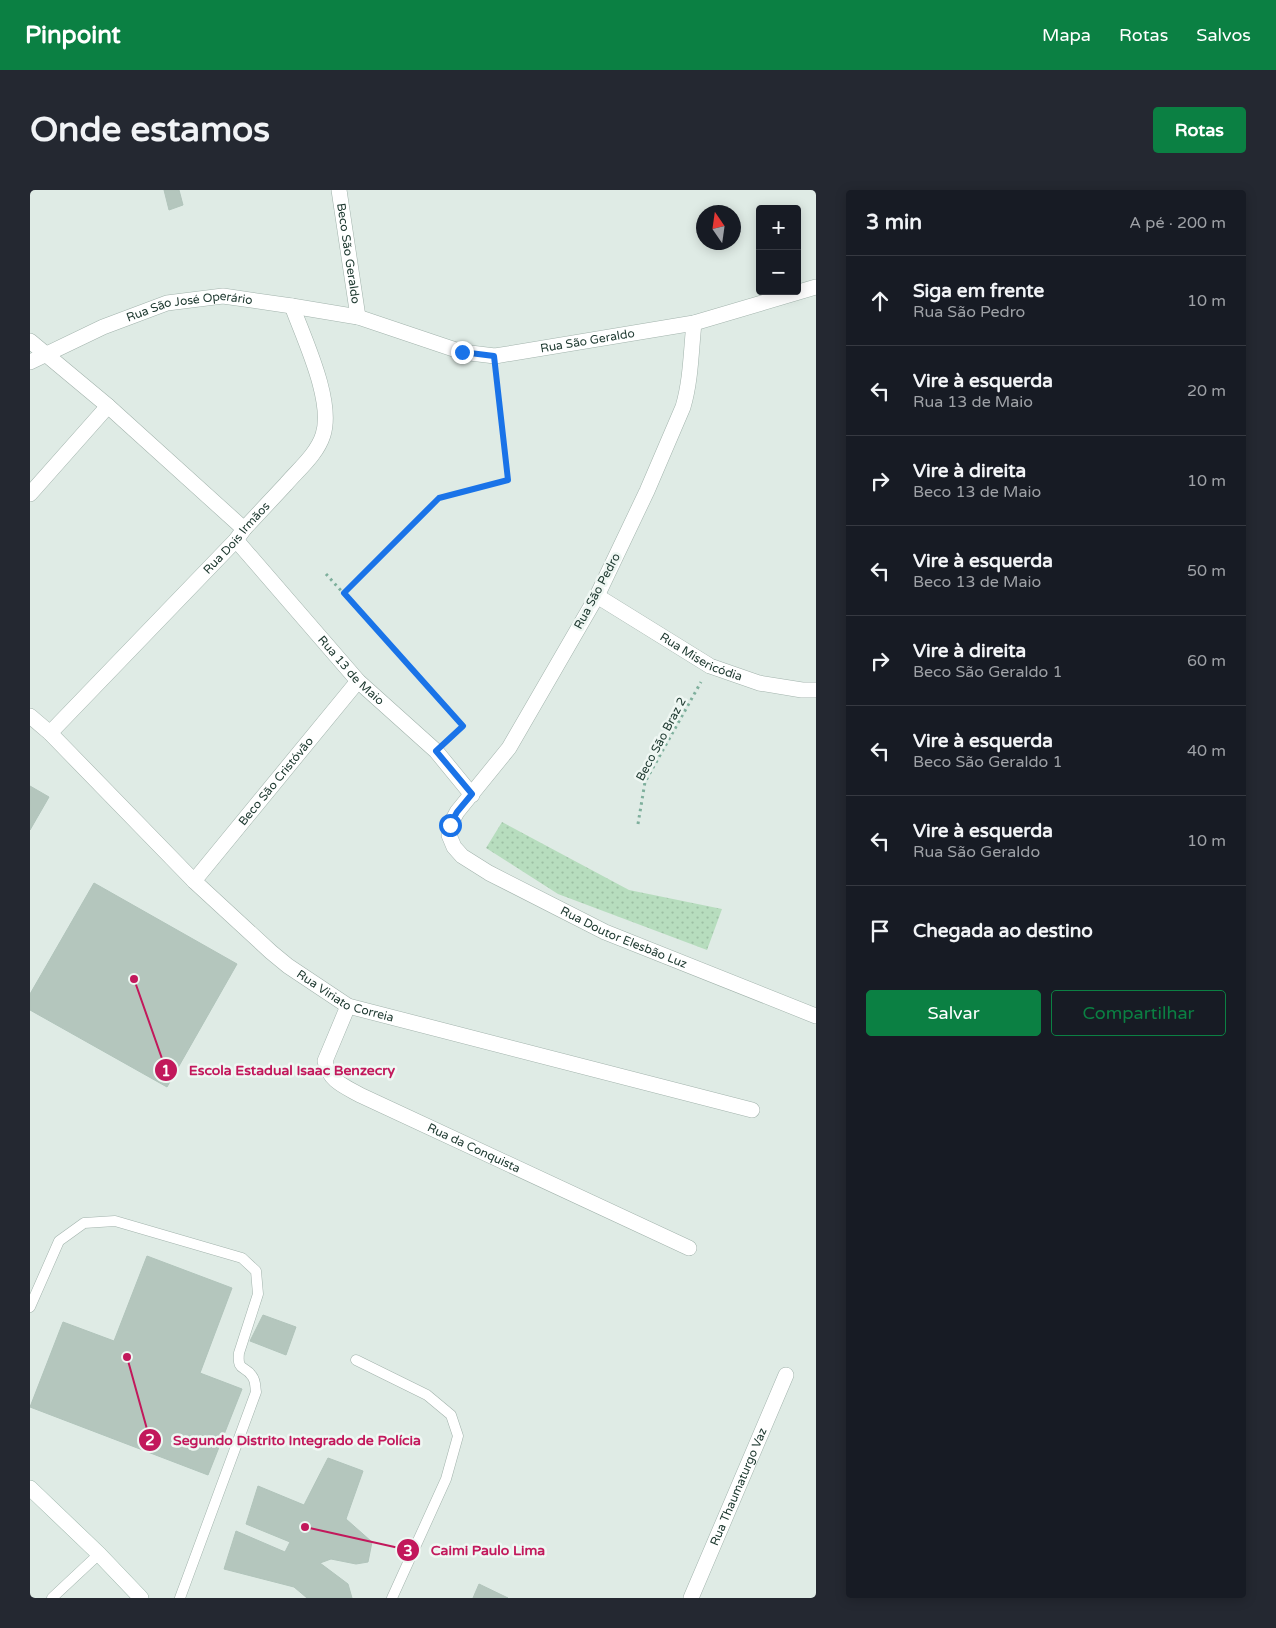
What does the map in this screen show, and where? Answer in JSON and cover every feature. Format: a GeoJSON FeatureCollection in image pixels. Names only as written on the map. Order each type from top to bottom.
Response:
{"type":"FeatureCollection","features":[{"type":"Feature","properties":{"kind":"street","name":"Beco São Geraldo"},"geometry":{"type":"LineString","coordinates":[[339,190],[358,317]]}},
{"type":"Feature","properties":{"kind":"street","name":"Rua São Geraldo"},"geometry":{"type":"LineString","coordinates":[[358,317],[462,352],[494,356],[694,323],[816,287]]}},
{"type":"Feature","properties":{"kind":"street","name":"Rua São José Operário"},"geometry":{"type":"LineString","coordinates":[[30,362],[103,327],[167,303],[223,296],[358,317]]}},
{"type":"Feature","properties":{"kind":"street","name":"Rua Dois Irmãos"},"geometry":{"type":"LineString","coordinates":[[50,733],[240,534],[316,449],[323,436],[326,421],[322,388],[292,306]]}},
{"type":"Feature","properties":{"kind":"street","name":"Rua São Pedro"},"geometry":{"type":"LineString","coordinates":[[449,836],[450,825],[457,812],[508,748],[597,596],[647,491],[683,407],[689,381],[694,323]]}},
{"type":"Feature","properties":{"kind":"street","name":"Rua 13 de Maio"},"geometry":{"type":"LineString","coordinates":[[30,341],[108,406],[240,534],[358,681],[436,751],[472,794]]}},
{"type":"Feature","properties":{"kind":"street"},"geometry":{"type":"LineString","coordinates":[[30,494],[108,406]]}},
{"type":"Feature","properties":{"kind":"street","name":"Rua Misericódia"},"geometry":{"type":"LineString","coordinates":[[597,596],[710,666],[759,683],[802,690],[816,690]]}},
{"type":"Feature","properties":{"kind":"street","name":"Beco São Cristóvão"},"geometry":{"type":"LineString","coordinates":[[194,881],[358,681]]}},
{"type":"Feature","properties":{"kind":"street","name":"Rua Viriato Correia"},"geometry":{"type":"LineString","coordinates":[[30,716],[50,733],[194,881],[271,952],[288,966],[348,1006],[752,1110]]}},
{"type":"Feature","properties":{"kind":"street","name":"Rua Doutor Elesbão Luz"},"geometry":{"type":"LineString","coordinates":[[449,836],[454,847],[462,856],[489,873],[605,932],[816,1016]]}},
{"type":"Feature","properties":{"kind":"street","name":"Rua da Conquista"},"geometry":{"type":"LineString","coordinates":[[348,1006],[325,1061],[327,1071],[336,1081],[360,1095],[689,1248]]}},
{"type":"Feature","properties":{"kind":"street","name":"Rua Thaumaturgo Vaz"},"geometry":{"type":"LineString","coordinates":[[691,1598],[786,1374]]}},
{"type":"Feature","properties":{"kind":"street"},"geometry":{"type":"LineString","coordinates":[[30,1488],[99,1554],[141,1598]]}},
{"type":"Feature","properties":{"kind":"lane"},"geometry":{"type":"LineString","coordinates":[[30,1307],[59,1241],[84,1223],[115,1221],[242,1258],[256,1271],[258,1294],[239,1353],[238,1362],[242,1369],[251,1374],[255,1381],[256,1392],[180,1598]]}},
{"type":"Feature","properties":{"kind":"lane"},"geometry":{"type":"LineString","coordinates":[[356,1360],[427,1395],[451,1415],[458,1436],[446,1479],[392,1598]]}},
{"type":"Feature","properties":{"kind":"lane"},"geometry":{"type":"LineString","coordinates":[[52,1598],[99,1554]]}},
{"type":"Feature","properties":{"kind":"path"},"geometry":{"type":"LineString","coordinates":[[344,593],[439,498],[508,480],[494,356]]}},
{"type":"Feature","properties":{"kind":"path"},"geometry":{"type":"LineString","coordinates":[[326,574],[463,726],[436,751]]}},
{"type":"Feature","properties":{"kind":"path","name":"Beco São Braz 2"},"geometry":{"type":"LineString","coordinates":[[638,824],[645,782],[710,666]]}},
{"type":"Feature","properties":{"kind":"green space"},"geometry":{"type":"Polygon","coordinates":[[[502,822],[629,890],[722,909],[707,950],[558,894],[486,848],[502,822]]]}},
{"type":"Feature","properties":{"kind":"building"},"geometry":{"type":"Polygon","coordinates":[[[164,190],[179,190],[183,205],[169,210],[164,190]]]}},
{"type":"Feature","properties":{"kind":"building"},"geometry":{"type":"Polygon","coordinates":[[[30,786],[49,797],[30,830],[30,786]]]}},
{"type":"Feature","properties":{"kind":"building"},"geometry":{"type":"Polygon","coordinates":[[[94,883],[237,964],[167,1087],[30,1010],[30,994],[94,883]]]}},
{"type":"Feature","properties":{"kind":"building"},"geometry":{"type":"Polygon","coordinates":[[[147,1256],[232,1288],[200,1373],[242,1389],[208,1475],[30,1407],[63,1322],[114,1341],[147,1256]]]}},
{"type":"Feature","properties":{"kind":"building"},"geometry":{"type":"Polygon","coordinates":[[[263,1315],[296,1327],[286,1355],[250,1341],[263,1315]]]}},
{"type":"Feature","properties":{"kind":"building"},"geometry":{"type":"Polygon","coordinates":[[[328,1458],[363,1471],[346,1519],[372,1542],[368,1562],[356,1564],[331,1559],[320,1563],[348,1584],[352,1598],[307,1598],[294,1587],[224,1569],[236,1531],[285,1552],[290,1542],[246,1524],[258,1486],[304,1505],[328,1458]]]}},
{"type":"Feature","properties":{"kind":"building"},"geometry":{"type":"Polygon","coordinates":[[[479,1584],[508,1598],[473,1598],[479,1584]]]}},
{"type":"Feature","properties":{"kind":"place","name":"Escola Estadual Isaac Benzecry"},"geometry":{"type":"Point","coordinates":[134,979]}},
{"type":"Feature","properties":{"kind":"place","name":"Segundo Distrito Integrado de Polícia"},"geometry":{"type":"Point","coordinates":[127,1357]}},
{"type":"Feature","properties":{"kind":"place","name":"Caimi Paulo Lima"},"geometry":{"type":"Point","coordinates":[305,1527]}},
{"type":"Feature","properties":{"kind":"route"},"geometry":{"type":"LineString","coordinates":[[450,825],[457,812],[472,794],[436,751],[463,726],[344,593],[439,498],[508,480],[494,356],[462,352]]}}]}
